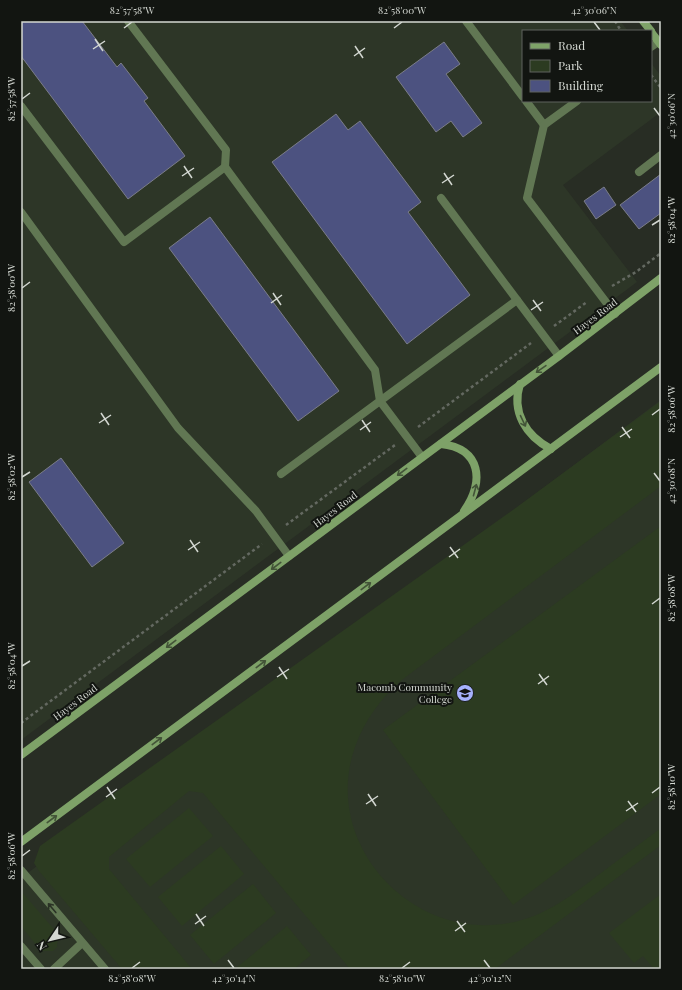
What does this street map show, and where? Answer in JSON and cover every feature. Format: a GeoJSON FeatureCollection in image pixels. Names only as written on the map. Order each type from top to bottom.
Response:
{"type":"FeatureCollection","features":[{"type":"Feature","properties":{"kind":"street"},"geometry":{"type":"LineString","coordinates":[[643,21],[650,30]]}},
{"type":"Feature","properties":{"kind":"street"},"geometry":{"type":"LineString","coordinates":[[652,32],[660,43]]}},
{"type":"Feature","properties":{"kind":"street","name":"Hayes Road"},"geometry":{"type":"LineString","coordinates":[[21,755],[441,444],[661,278]]}},
{"type":"Feature","properties":{"kind":"street"},"geometry":{"type":"LineString","coordinates":[[21,842],[661,367]]}},
{"type":"Feature","properties":{"kind":"street"},"geometry":{"type":"LineString","coordinates":[[520,384],[517,402],[523,423],[530,434],[540,443],[551,449]]}},
{"type":"Feature","properties":{"kind":"street"},"geometry":{"type":"LineString","coordinates":[[441,444],[461,449],[470,456],[476,469],[477,482],[473,498],[454,521]]}},
{"type":"Feature","properties":{"kind":"lane"},"geometry":{"type":"LineString","coordinates":[[128,21],[226,150],[225,167],[375,370],[380,400],[422,457]]}},
{"type":"Feature","properties":{"kind":"lane"},"geometry":{"type":"LineString","coordinates":[[466,21],[522,96]]}},
{"type":"Feature","properties":{"kind":"lane"},"geometry":{"type":"LineString","coordinates":[[527,102],[544,125]]}},
{"type":"Feature","properties":{"kind":"lane"},"geometry":{"type":"LineString","coordinates":[[575,102],[544,125],[528,198],[615,314]]}},
{"type":"Feature","properties":{"kind":"lane"},"geometry":{"type":"LineString","coordinates":[[21,106],[124,242],[225,167]]}},
{"type":"Feature","properties":{"kind":"lane"},"geometry":{"type":"LineString","coordinates":[[638,172],[661,155]]}},
{"type":"Feature","properties":{"kind":"lane"},"geometry":{"type":"LineString","coordinates":[[441,198],[559,356]]}},
{"type":"Feature","properties":{"kind":"lane"},"geometry":{"type":"LineString","coordinates":[[21,212],[178,428],[256,511],[289,556]]}},
{"type":"Feature","properties":{"kind":"lane"},"geometry":{"type":"LineString","coordinates":[[281,474],[517,300]]}},
{"type":"Feature","properties":{"kind":"lane"},"geometry":{"type":"LineString","coordinates":[[21,870],[105,969]]}},
{"type":"Feature","properties":{"kind":"lane"},"geometry":{"type":"LineString","coordinates":[[54,969],[82,943]]}},
{"type":"Feature","properties":{"kind":"lane"},"geometry":{"type":"LineString","coordinates":[[21,946],[41,969]]}},
{"type":"Feature","properties":{"kind":"path"},"geometry":{"type":"LineString","coordinates":[[615,21],[620,30]]}},
{"type":"Feature","properties":{"kind":"path"},"geometry":{"type":"LineString","coordinates":[[652,76],[661,88]]}},
{"type":"Feature","properties":{"kind":"path"},"geometry":{"type":"LineString","coordinates":[[21,723],[600,293],[636,272],[661,253]]}},
{"type":"Feature","properties":{"kind":"shaded area"},"geometry":{"type":"Polygon","coordinates":[[[21,21],[620,21],[627,30],[522,30],[522,102],[652,102],[652,64],[661,76],[661,112],[563,185],[637,282],[21,740],[21,21]]]}},
{"type":"Feature","properties":{"kind":"shaded area","name":"Macomb Community College"},"geometry":{"type":"Polygon","coordinates":[[[661,400],[661,969],[21,969],[21,878],[661,400]]]}},
{"type":"Feature","properties":{"kind":"green space"},"geometry":{"type":"Polygon","coordinates":[[[661,401],[661,486],[395,686],[374,710],[359,737],[355,747],[348,783],[351,818],[363,850],[382,878],[408,901],[439,917],[473,925],[509,923],[522,920],[534,916],[558,904],[661,828],[661,845],[495,969],[350,969],[203,793],[189,791],[109,857],[109,869],[192,969],[122,969],[39,871],[34,863],[40,846],[517,507],[661,401]]]}},
{"type":"Feature","properties":{"kind":"green space"},"geometry":{"type":"Polygon","coordinates":[[[661,526],[661,794],[513,905],[383,730],[661,526]]]}},
{"type":"Feature","properties":{"kind":"green space"},"geometry":{"type":"Polygon","coordinates":[[[189,808],[213,836],[150,887],[126,859],[189,808]]]}},
{"type":"Feature","properties":{"kind":"green space"},"geometry":{"type":"Polygon","coordinates":[[[221,846],[244,874],[182,926],[158,897],[221,846]]]}},
{"type":"Feature","properties":{"kind":"green space"},"geometry":{"type":"Polygon","coordinates":[[[253,884],[276,913],[214,964],[190,935],[253,884]]]}},
{"type":"Feature","properties":{"kind":"green space"},"geometry":{"type":"Polygon","coordinates":[[[21,891],[58,934],[57,947],[53,951],[41,951],[21,926],[21,891]]]}},
{"type":"Feature","properties":{"kind":"green space"},"geometry":{"type":"Polygon","coordinates":[[[661,894],[661,969],[654,969],[643,956],[634,963],[609,933],[661,894]]]}},
{"type":"Feature","properties":{"kind":"green space"},"geometry":{"type":"Polygon","coordinates":[[[287,926],[311,955],[294,969],[235,969],[287,926]]]}},
{"type":"Feature","properties":{"kind":"building"},"geometry":{"type":"Polygon","coordinates":[[[21,21],[82,21],[117,67],[121,63],[148,98],[144,101],[185,156],[128,199],[21,56],[21,21]]]}},
{"type":"Feature","properties":{"kind":"building"},"geometry":{"type":"Polygon","coordinates":[[[444,42],[460,64],[446,74],[482,123],[463,137],[451,121],[436,132],[396,77],[444,42]]]}},
{"type":"Feature","properties":{"kind":"building"},"geometry":{"type":"Polygon","coordinates":[[[336,114],[348,130],[360,121],[421,202],[408,212],[470,295],[407,344],[272,162],[336,114]]]}},
{"type":"Feature","properties":{"kind":"building"},"geometry":{"type":"Polygon","coordinates":[[[661,174],[661,213],[639,229],[620,205],[661,174]]]}},
{"type":"Feature","properties":{"kind":"building"},"geometry":{"type":"Polygon","coordinates":[[[604,187],[616,205],[596,219],[584,201],[604,187]]]}},
{"type":"Feature","properties":{"kind":"building"},"geometry":{"type":"Polygon","coordinates":[[[210,217],[339,391],[298,421],[169,248],[210,217]]]}},
{"type":"Feature","properties":{"kind":"building"},"geometry":{"type":"Polygon","coordinates":[[[61,458],[124,543],[92,567],[29,482],[61,458]]]}},
{"type":"Feature","properties":{"kind":"place","name":"Macomb Community College"},"geometry":{"type":"Point","coordinates":[465,693]}}]}
